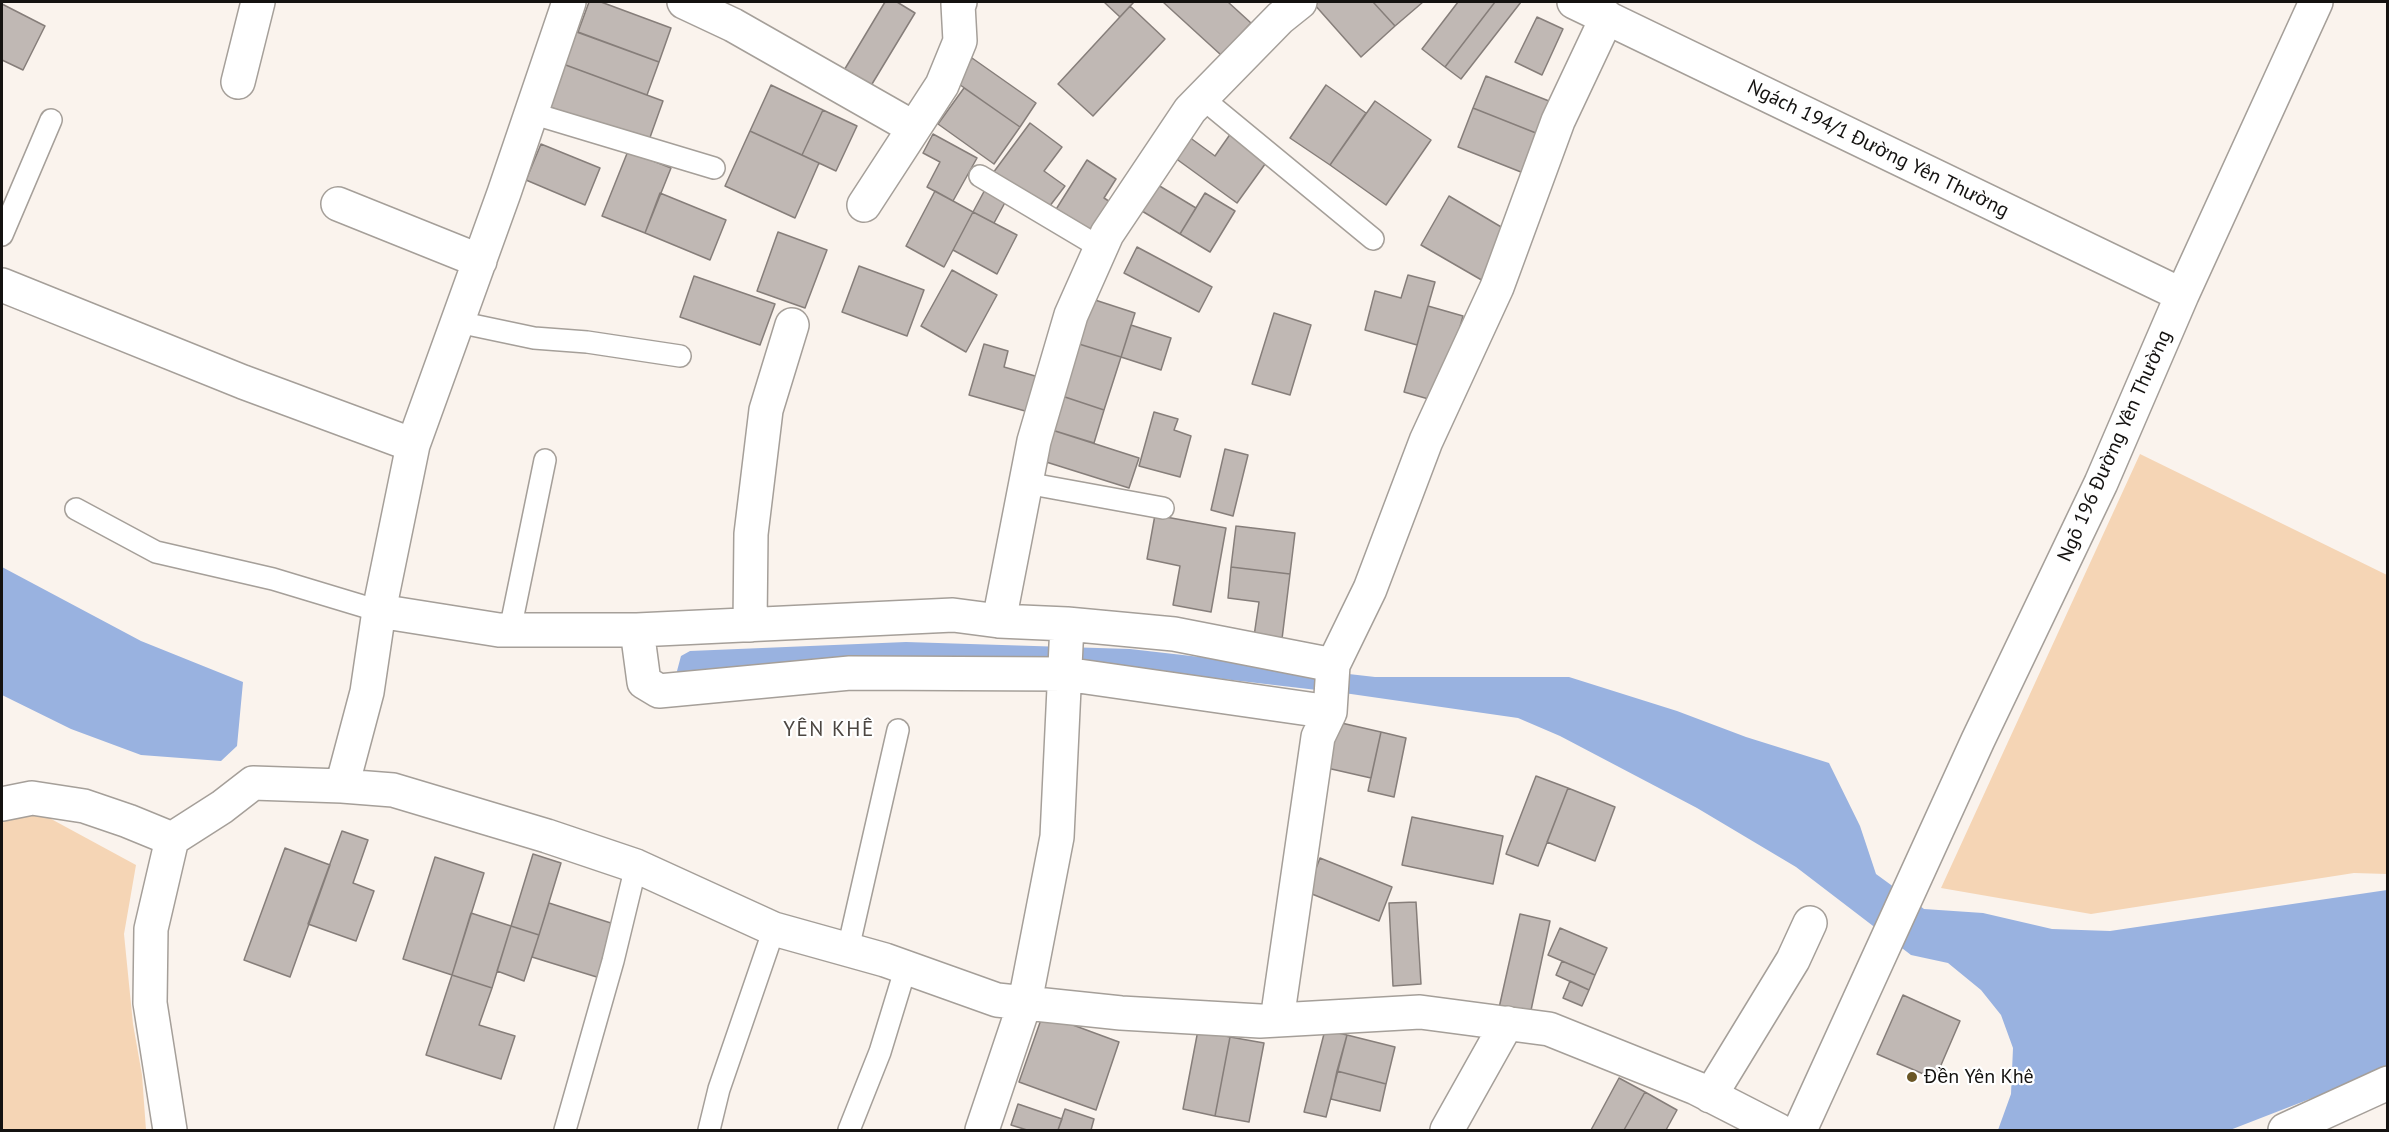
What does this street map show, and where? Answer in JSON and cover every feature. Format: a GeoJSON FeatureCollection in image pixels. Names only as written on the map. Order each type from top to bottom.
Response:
{"type":"FeatureCollection","features":[{"type":"Feature","properties":{"kind":"street"},"geometry":{"type":"LineString","coordinates":[[238,82],[258,2]]}},
{"type":"Feature","properties":{"kind":"street"},"geometry":{"type":"LineString","coordinates":[[342,786],[367,692],[379,611],[414,445],[569,2]]}},
{"type":"Feature","properties":{"kind":"street"},"geometry":{"type":"LineString","coordinates":[[684,2],[733,25],[914,128]]}},
{"type":"Feature","properties":{"kind":"street"},"geometry":{"type":"LineString","coordinates":[[864,205],[942,85],[960,41],[958,4],[960,2]]}},
{"type":"Feature","properties":{"kind":"street"},"geometry":{"type":"LineString","coordinates":[[999,621],[1034,441],[1071,315],[1107,234],[1190,110],[1280,18],[1300,2]]}},
{"type":"Feature","properties":{"kind":"street","name":"Ngách 194/1 Đường Yên Thường"},"geometry":{"type":"LineString","coordinates":[[1574,2],[2182,295]]}},
{"type":"Feature","properties":{"kind":"street","name":"Ngõ 196 Đường Yên Thường"},"geometry":{"type":"LineString","coordinates":[[1800,1131],[2101,483],[2182,295],[2316,2]]}},
{"type":"Feature","properties":{"kind":"street"},"geometry":{"type":"LineString","coordinates":[[1277,1020],[1318,737],[1331,708],[1333,668],[1370,589],[1426,441],[1497,287],[1558,121],[1606,17]]}},
{"type":"Feature","properties":{"kind":"street"},"geometry":{"type":"LineString","coordinates":[[338,204],[480,261]]}},
{"type":"Feature","properties":{"kind":"street"},"geometry":{"type":"LineString","coordinates":[[2,285],[243,382],[414,445]]}},
{"type":"Feature","properties":{"kind":"street"},"geometry":{"type":"LineString","coordinates":[[750,625],[751,534],[766,410],[792,325]]}},
{"type":"Feature","properties":{"kind":"street"},"geometry":{"type":"LineString","coordinates":[[379,611],[499,630],[637,630],[953,615],[999,621],[1066,650],[1331,708]]}},
{"type":"Feature","properties":{"kind":"street"},"geometry":{"type":"LineString","coordinates":[[637,630],[644,682],[659,691],[1066,650],[1174,634],[1333,668]]}},
{"type":"Feature","properties":{"kind":"street"},"geometry":{"type":"LineString","coordinates":[[982,1131],[1024,1002],[1057,837],[1066,650]]}},
{"type":"Feature","properties":{"kind":"street"},"geometry":{"type":"LineString","coordinates":[[170,1131],[150,1003],[151,929],[172,839],[222,807],[253,783],[393,790],[547,836],[636,866],[774,929],[906,967],[997,1000],[1121,1013],[1277,1020],[1420,1012],[1549,1029],[1696,1088],[1770,1129]]}},
{"type":"Feature","properties":{"kind":"street"},"geometry":{"type":"LineString","coordinates":[[2,804],[32,798],[84,806],[172,839]]}},
{"type":"Feature","properties":{"kind":"street"},"geometry":{"type":"LineString","coordinates":[[1710,1096],[1793,960],[1810,923]]}},
{"type":"Feature","properties":{"kind":"street"},"geometry":{"type":"LineString","coordinates":[[1447,1131],[1507,1023]]}},
{"type":"Feature","properties":{"kind":"street"},"geometry":{"type":"LineString","coordinates":[[2285,1131],[2388,1083]]}},
{"type":"Feature","properties":{"kind":"lane"},"geometry":{"type":"LineString","coordinates":[[1202,98],[1373,239]]}},
{"type":"Feature","properties":{"kind":"lane"},"geometry":{"type":"LineString","coordinates":[[531,113],[714,168]]}},
{"type":"Feature","properties":{"kind":"lane"},"geometry":{"type":"LineString","coordinates":[[2,235],[51,120]]}},
{"type":"Feature","properties":{"kind":"lane"},"geometry":{"type":"LineString","coordinates":[[980,176],[1101,248]]}},
{"type":"Feature","properties":{"kind":"lane"},"geometry":{"type":"LineString","coordinates":[[458,322],[534,338],[587,342],[680,357]]}},
{"type":"Feature","properties":{"kind":"lane"},"geometry":{"type":"LineString","coordinates":[[510,630],[545,460]]}},
{"type":"Feature","properties":{"kind":"lane"},"geometry":{"type":"LineString","coordinates":[[1026,483],[1163,508]]}},
{"type":"Feature","properties":{"kind":"lane"},"geometry":{"type":"LineString","coordinates":[[76,509],[156,552],[273,579],[379,611]]}},
{"type":"Feature","properties":{"kind":"lane"},"geometry":{"type":"LineString","coordinates":[[848,950],[898,730]]}},
{"type":"Feature","properties":{"kind":"lane"},"geometry":{"type":"LineString","coordinates":[[565,1131],[613,961],[636,866]]}},
{"type":"Feature","properties":{"kind":"lane"},"geometry":{"type":"LineString","coordinates":[[709,1131],[719,1089],[774,929]]}},
{"type":"Feature","properties":{"kind":"lane"},"geometry":{"type":"LineString","coordinates":[[849,1131],[880,1052],[906,967]]}},
{"type":"Feature","properties":{"kind":"shaded area"},"geometry":{"type":"Polygon","coordinates":[[[2140,454],[2387,575],[2387,874],[2354,873],[2091,914],[1941,888],[2140,454]]]}},
{"type":"Feature","properties":{"kind":"shaded area"},"geometry":{"type":"Polygon","coordinates":[[[18,801],[136,865],[124,934],[133,1024],[142,1075],[146,1130],[2,1130],[2,824],[18,801]]]}},
{"type":"Feature","properties":{"kind":"water"},"geometry":{"type":"Polygon","coordinates":[[[2,567],[141,641],[243,682],[237,746],[221,761],[141,755],[71,729],[2,695],[2,567]]]}},
{"type":"Feature","properties":{"kind":"water"},"geometry":{"type":"Polygon","coordinates":[[[906,642],[1130,649],[1375,677],[1569,677],[1829,763],[1860,826],[1876,874],[1924,909],[1983,913],[2052,929],[2110,931],[2387,890],[2387,1071],[2230,1130],[1998,1130],[2011,1094],[2013,1048],[2001,1015],[1981,990],[1948,963],[1911,955],[1796,867],[1697,808],[1560,736],[1518,718],[1351,694],[1104,665],[682,678],[677,671],[681,656],[690,651],[906,642]]]}},
{"type":"Feature","properties":{"kind":"building"},"geometry":{"type":"Polygon","coordinates":[[[589,2],[601,2],[671,28],[659,62],[578,32],[589,2]]]}},
{"type":"Feature","properties":{"kind":"building"},"geometry":{"type":"Polygon","coordinates":[[[885,2],[897,2],[915,13],[869,89],[843,72],[885,2]]]}},
{"type":"Feature","properties":{"kind":"building"},"geometry":{"type":"Polygon","coordinates":[[[1104,2],[1134,2],[1120,17],[1104,2]]]}},
{"type":"Feature","properties":{"kind":"building"},"geometry":{"type":"Polygon","coordinates":[[[1163,2],[1228,2],[1251,23],[1221,55],[1163,2]]]}},
{"type":"Feature","properties":{"kind":"building"},"geometry":{"type":"Polygon","coordinates":[[[1317,2],[1373,2],[1395,26],[1361,57],[1314,4],[1317,2]]]}},
{"type":"Feature","properties":{"kind":"building"},"geometry":{"type":"Polygon","coordinates":[[[1373,2],[1423,2],[1395,26],[1373,2]]]}},
{"type":"Feature","properties":{"kind":"building"},"geometry":{"type":"Polygon","coordinates":[[[1458,2],[1495,2],[1445,67],[1422,49],[1458,2]]]}},
{"type":"Feature","properties":{"kind":"building"},"geometry":{"type":"Polygon","coordinates":[[[1495,2],[1521,2],[1461,79],[1445,67],[1495,2]]]}},
{"type":"Feature","properties":{"kind":"building"},"geometry":{"type":"Polygon","coordinates":[[[2,4],[45,26],[23,70],[2,60],[2,4]]]}},
{"type":"Feature","properties":{"kind":"building"},"geometry":{"type":"Polygon","coordinates":[[[1130,6],[1165,39],[1093,116],[1058,84],[1130,6]]]}},
{"type":"Feature","properties":{"kind":"building"},"geometry":{"type":"Polygon","coordinates":[[[1537,17],[1563,29],[1542,75],[1515,62],[1537,17]]]}},
{"type":"Feature","properties":{"kind":"building"},"geometry":{"type":"Polygon","coordinates":[[[574,31],[659,62],[647,95],[563,64],[574,31]]]}},
{"type":"Feature","properties":{"kind":"building"},"geometry":{"type":"Polygon","coordinates":[[[972,58],[1036,103],[1020,127],[956,82],[972,58]]]}},
{"type":"Feature","properties":{"kind":"building"},"geometry":{"type":"Polygon","coordinates":[[[563,64],[663,101],[648,143],[547,106],[563,64]]]}},
{"type":"Feature","properties":{"kind":"building"},"geometry":{"type":"Polygon","coordinates":[[[1486,76],[1564,107],[1551,139],[1473,108],[1486,76]]]}},
{"type":"Feature","properties":{"kind":"building"},"geometry":{"type":"Polygon","coordinates":[[[771,85],[823,110],[802,155],[750,131],[771,85]]]}},
{"type":"Feature","properties":{"kind":"building"},"geometry":{"type":"Polygon","coordinates":[[[1326,85],[1366,113],[1330,165],[1290,138],[1326,85]]]}},
{"type":"Feature","properties":{"kind":"building"},"geometry":{"type":"Polygon","coordinates":[[[964,88],[1020,127],[994,164],[938,124],[964,88]]]}},
{"type":"Feature","properties":{"kind":"building"},"geometry":{"type":"Polygon","coordinates":[[[1375,101],[1431,140],[1386,205],[1330,165],[1375,101]]]}},
{"type":"Feature","properties":{"kind":"building"},"geometry":{"type":"Polygon","coordinates":[[[1473,108],[1551,139],[1536,178],[1458,147],[1473,108]]]}},
{"type":"Feature","properties":{"kind":"building"},"geometry":{"type":"Polygon","coordinates":[[[823,110],[857,126],[836,171],[802,155],[823,110]]]}},
{"type":"Feature","properties":{"kind":"building"},"geometry":{"type":"Polygon","coordinates":[[[1030,123],[1062,147],[1044,171],[1065,186],[1046,211],[993,173],[1030,123]]]}},
{"type":"Feature","properties":{"kind":"building"},"geometry":{"type":"Polygon","coordinates":[[[750,131],[819,163],[795,218],[725,186],[750,131]]]}},
{"type":"Feature","properties":{"kind":"building"},"geometry":{"type":"Polygon","coordinates":[[[1231,133],[1268,160],[1237,203],[1171,155],[1185,134],[1215,156],[1231,133]]]}},
{"type":"Feature","properties":{"kind":"building"},"geometry":{"type":"Polygon","coordinates":[[[933,134],[977,158],[953,201],[927,187],[940,162],[923,153],[933,134]]]}},
{"type":"Feature","properties":{"kind":"building"},"geometry":{"type":"Polygon","coordinates":[[[541,144],[600,168],[585,205],[526,180],[541,144]]]}},
{"type":"Feature","properties":{"kind":"building"},"geometry":{"type":"Polygon","coordinates":[[[628,151],[671,168],[645,233],[602,216],[628,151]]]}},
{"type":"Feature","properties":{"kind":"building"},"geometry":{"type":"Polygon","coordinates":[[[1087,160],[1116,179],[1104,198],[1121,209],[1101,240],[1055,211],[1087,160]]]}},
{"type":"Feature","properties":{"kind":"building"},"geometry":{"type":"Polygon","coordinates":[[[1153,182],[1196,208],[1180,234],[1137,208],[1153,182]]]}},
{"type":"Feature","properties":{"kind":"building"},"geometry":{"type":"Polygon","coordinates":[[[987,186],[1008,197],[994,223],[973,212],[987,186]]]}},
{"type":"Feature","properties":{"kind":"building"},"geometry":{"type":"Polygon","coordinates":[[[935,191],[973,212],[944,267],[906,246],[935,191]]]}},
{"type":"Feature","properties":{"kind":"building"},"geometry":{"type":"Polygon","coordinates":[[[660,193],[726,220],[710,260],[645,233],[660,193]]]}},
{"type":"Feature","properties":{"kind":"building"},"geometry":{"type":"Polygon","coordinates":[[[1205,193],[1235,211],[1210,252],[1180,234],[1205,193]]]}},
{"type":"Feature","properties":{"kind":"building"},"geometry":{"type":"Polygon","coordinates":[[[1449,196],[1513,234],[1485,282],[1421,245],[1449,196]]]}},
{"type":"Feature","properties":{"kind":"building"},"geometry":{"type":"Polygon","coordinates":[[[973,212],[1017,235],[997,274],[953,250],[973,212]]]}},
{"type":"Feature","properties":{"kind":"building"},"geometry":{"type":"Polygon","coordinates":[[[778,232],[827,250],[805,308],[757,291],[778,232]]]}},
{"type":"Feature","properties":{"kind":"building"},"geometry":{"type":"Polygon","coordinates":[[[1137,247],[1212,287],[1199,312],[1124,273],[1137,247]]]}},
{"type":"Feature","properties":{"kind":"building"},"geometry":{"type":"Polygon","coordinates":[[[859,266],[924,290],[907,336],[842,312],[859,266]]]}},
{"type":"Feature","properties":{"kind":"building"},"geometry":{"type":"Polygon","coordinates":[[[952,270],[997,295],[966,352],[921,326],[952,270]]]}},
{"type":"Feature","properties":{"kind":"building"},"geometry":{"type":"Polygon","coordinates":[[[1408,275],[1435,282],[1417,345],[1365,330],[1375,291],[1401,298],[1408,275]]]}},
{"type":"Feature","properties":{"kind":"building"},"geometry":{"type":"Polygon","coordinates":[[[694,276],[775,304],[760,345],[680,317],[694,276]]]}},
{"type":"Feature","properties":{"kind":"building"},"geometry":{"type":"Polygon","coordinates":[[[1092,299],[1135,313],[1121,357],[1079,344],[1092,299]]]}},
{"type":"Feature","properties":{"kind":"building"},"geometry":{"type":"Polygon","coordinates":[[[1428,306],[1463,316],[1439,402],[1404,392],[1428,306]]]}},
{"type":"Feature","properties":{"kind":"building"},"geometry":{"type":"Polygon","coordinates":[[[1274,313],[1311,325],[1290,395],[1252,384],[1274,313]]]}},
{"type":"Feature","properties":{"kind":"building"},"geometry":{"type":"Polygon","coordinates":[[[1131,325],[1171,338],[1161,370],[1121,357],[1131,325]]]}},
{"type":"Feature","properties":{"kind":"building"},"geometry":{"type":"Polygon","coordinates":[[[984,344],[1008,351],[1004,367],[1042,378],[1032,413],[969,395],[984,344]]]}},
{"type":"Feature","properties":{"kind":"building"},"geometry":{"type":"Polygon","coordinates":[[[1079,344],[1121,357],[1104,410],[1062,396],[1079,344]]]}},
{"type":"Feature","properties":{"kind":"building"},"geometry":{"type":"Polygon","coordinates":[[[1062,396],[1104,410],[1094,443],[1052,430],[1062,396]]]}},
{"type":"Feature","properties":{"kind":"building"},"geometry":{"type":"Polygon","coordinates":[[[1154,412],[1178,419],[1174,430],[1191,436],[1180,477],[1139,466],[1154,412]]]}},
{"type":"Feature","properties":{"kind":"building"},"geometry":{"type":"Polygon","coordinates":[[[1052,430],[1139,458],[1129,488],[1043,461],[1052,430]]]}},
{"type":"Feature","properties":{"kind":"building"},"geometry":{"type":"Polygon","coordinates":[[[1225,449],[1248,455],[1233,516],[1211,510],[1225,449]]]}},
{"type":"Feature","properties":{"kind":"building"},"geometry":{"type":"Polygon","coordinates":[[[1155,515],[1226,528],[1211,612],[1173,605],[1180,566],[1147,559],[1155,515]]]}},
{"type":"Feature","properties":{"kind":"building"},"geometry":{"type":"Polygon","coordinates":[[[1236,526],[1295,533],[1290,574],[1231,567],[1236,526]]]}},
{"type":"Feature","properties":{"kind":"building"},"geometry":{"type":"Polygon","coordinates":[[[1231,567],[1290,574],[1281,647],[1253,643],[1259,602],[1228,598],[1231,567]]]}},
{"type":"Feature","properties":{"kind":"building"},"geometry":{"type":"Polygon","coordinates":[[[1337,722],[1381,732],[1371,778],[1327,768],[1337,722]]]}},
{"type":"Feature","properties":{"kind":"building"},"geometry":{"type":"Polygon","coordinates":[[[1381,732],[1406,738],[1394,797],[1368,791],[1381,732]]]}},
{"type":"Feature","properties":{"kind":"building"},"geometry":{"type":"Polygon","coordinates":[[[1536,776],[1568,788],[1538,866],[1506,854],[1536,776]]]}},
{"type":"Feature","properties":{"kind":"building"},"geometry":{"type":"Polygon","coordinates":[[[1568,788],[1615,807],[1595,861],[1547,842],[1568,788]]]}},
{"type":"Feature","properties":{"kind":"building"},"geometry":{"type":"Polygon","coordinates":[[[1412,817],[1503,836],[1493,884],[1402,865],[1412,817]]]}},
{"type":"Feature","properties":{"kind":"building"},"geometry":{"type":"Polygon","coordinates":[[[342,831],[368,840],[353,883],[374,891],[356,941],[308,924],[342,831]]]}},
{"type":"Feature","properties":{"kind":"building"},"geometry":{"type":"Polygon","coordinates":[[[285,848],[330,865],[290,977],[244,960],[285,848]]]}},
{"type":"Feature","properties":{"kind":"building"},"geometry":{"type":"Polygon","coordinates":[[[533,854],[561,863],[539,935],[511,926],[533,854]]]}},
{"type":"Feature","properties":{"kind":"building"},"geometry":{"type":"Polygon","coordinates":[[[435,857],[484,873],[452,975],[403,959],[435,857]]]}},
{"type":"Feature","properties":{"kind":"building"},"geometry":{"type":"Polygon","coordinates":[[[1320,858],[1392,887],[1379,921],[1307,892],[1320,858]]]}},
{"type":"Feature","properties":{"kind":"building"},"geometry":{"type":"Polygon","coordinates":[[[1416,902],[1421,984],[1393,986],[1389,903],[1416,902]]]}},
{"type":"Feature","properties":{"kind":"building"},"geometry":{"type":"Polygon","coordinates":[[[549,903],[617,925],[600,978],[532,957],[549,903]]]}},
{"type":"Feature","properties":{"kind":"building"},"geometry":{"type":"Polygon","coordinates":[[[471,913],[511,926],[492,988],[452,975],[471,913]]]}},
{"type":"Feature","properties":{"kind":"building"},"geometry":{"type":"Polygon","coordinates":[[[1520,914],[1550,921],[1530,1015],[1499,1008],[1520,914]]]}},
{"type":"Feature","properties":{"kind":"building"},"geometry":{"type":"Polygon","coordinates":[[[511,926],[539,935],[524,981],[497,971],[511,926]]]}},
{"type":"Feature","properties":{"kind":"building"},"geometry":{"type":"Polygon","coordinates":[[[1560,928],[1607,948],[1595,975],[1548,955],[1560,928]]]}},
{"type":"Feature","properties":{"kind":"building"},"geometry":{"type":"Polygon","coordinates":[[[1562,961],[1595,975],[1589,990],[1556,975],[1562,961]]]}},
{"type":"Feature","properties":{"kind":"building"},"geometry":{"type":"Polygon","coordinates":[[[452,975],[492,988],[479,1025],[515,1036],[501,1079],[426,1055],[452,975]]]}},
{"type":"Feature","properties":{"kind":"building"},"geometry":{"type":"Polygon","coordinates":[[[1570,981],[1589,990],[1582,1006],[1563,998],[1570,981]]]}},
{"type":"Feature","properties":{"kind":"building"},"geometry":{"type":"Polygon","coordinates":[[[1903,995],[1960,1021],[1935,1079],[1877,1054],[1903,995]]]}},
{"type":"Feature","properties":{"kind":"building"},"geometry":{"type":"Polygon","coordinates":[[[1043,1014],[1119,1042],[1096,1110],[1019,1082],[1043,1014]]]}},
{"type":"Feature","properties":{"kind":"building"},"geometry":{"type":"Polygon","coordinates":[[[1198,1030],[1230,1037],[1215,1116],[1183,1109],[1198,1030]]]}},
{"type":"Feature","properties":{"kind":"building"},"geometry":{"type":"Polygon","coordinates":[[[1325,1030],[1347,1035],[1326,1117],[1304,1112],[1325,1030]]]}},
{"type":"Feature","properties":{"kind":"building"},"geometry":{"type":"Polygon","coordinates":[[[1347,1035],[1395,1047],[1386,1084],[1337,1071],[1347,1035]]]}},
{"type":"Feature","properties":{"kind":"building"},"geometry":{"type":"Polygon","coordinates":[[[1230,1037],[1264,1043],[1249,1122],[1215,1116],[1230,1037]]]}},
{"type":"Feature","properties":{"kind":"building"},"geometry":{"type":"Polygon","coordinates":[[[1337,1071],[1386,1084],[1380,1111],[1331,1099],[1337,1071]]]}},
{"type":"Feature","properties":{"kind":"building"},"geometry":{"type":"Polygon","coordinates":[[[1619,1078],[1645,1092],[1624,1130],[1591,1130],[1619,1078]]]}},
{"type":"Feature","properties":{"kind":"building"},"geometry":{"type":"Polygon","coordinates":[[[1645,1092],[1677,1110],[1666,1130],[1624,1130],[1645,1092]]]}},
{"type":"Feature","properties":{"kind":"building"},"geometry":{"type":"Polygon","coordinates":[[[1018,1104],[1062,1119],[1058,1130],[1027,1130],[1011,1125],[1018,1104]]]}},
{"type":"Feature","properties":{"kind":"building"},"geometry":{"type":"Polygon","coordinates":[[[1065,1109],[1094,1119],[1091,1130],[1058,1130],[1065,1109]]]}},
{"type":"Feature","properties":{"kind":"place","name":"Đền Yên Khê"},"geometry":{"type":"Point","coordinates":[1912,1077]}},
{"type":"Feature","properties":{"kind":"district","name":"YÊN KHÊ"},"geometry":{"type":"Point","coordinates":[829,730]}}]}
